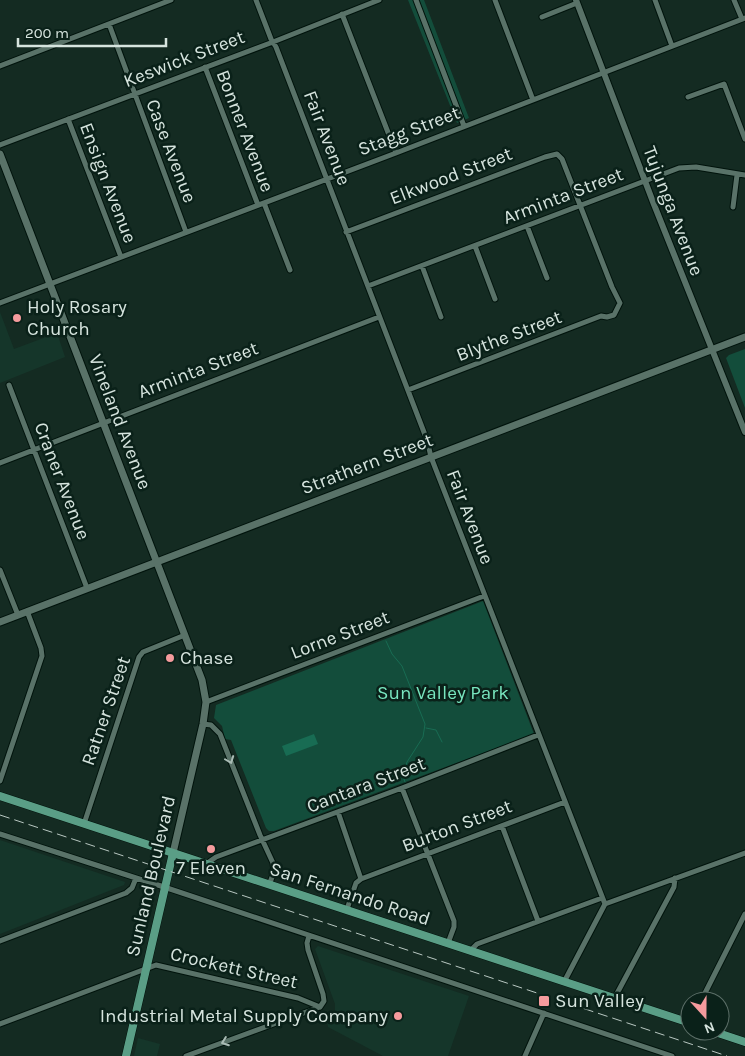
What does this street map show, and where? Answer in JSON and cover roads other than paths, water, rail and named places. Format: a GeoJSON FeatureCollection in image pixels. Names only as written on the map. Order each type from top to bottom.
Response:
{"type":"FeatureCollection","features":[{"type":"Feature","properties":{"kind":"main road","name":"Vineland Avenue"},"geometry":{"type":"LineString","coordinates":[[0,154],[202,680],[206,702]]}},
{"type":"Feature","properties":{"kind":"main road","name":"Strathern Street"},"geometry":{"type":"LineString","coordinates":[[0,622],[745,337]]}},
{"type":"Feature","properties":{"kind":"main road","name":"Sunland Boulevard"},"geometry":{"type":"LineString","coordinates":[[126,1056],[203,724],[206,702]]}},
{"type":"Feature","properties":{"kind":"main road","name":"San Fernando Road"},"geometry":{"type":"LineString","coordinates":[[0,796],[680,1020]]}},
{"type":"Feature","properties":{"kind":"main road"},"geometry":{"type":"LineString","coordinates":[[730,1037],[745,1042]]}},
{"type":"Feature","properties":{"kind":"street"},"geometry":{"type":"LineString","coordinates":[[0,66],[171,0]]}},
{"type":"Feature","properties":{"kind":"street","name":"Fair Avenue"},"geometry":{"type":"LineString","coordinates":[[256,0],[428,440],[431,457],[484,596],[605,904]]}},
{"type":"Feature","properties":{"kind":"street","name":"Keswick Street"},"geometry":{"type":"LineString","coordinates":[[0,145],[379,0]]}},
{"type":"Feature","properties":{"kind":"street"},"geometry":{"type":"LineString","coordinates":[[416,0],[464,126]]}},
{"type":"Feature","properties":{"kind":"street"},"geometry":{"type":"LineString","coordinates":[[494,0],[533,100]]}},
{"type":"Feature","properties":{"kind":"street"},"geometry":{"type":"LineString","coordinates":[[655,0],[672,46]]}},
{"type":"Feature","properties":{"kind":"street"},"geometry":{"type":"LineString","coordinates":[[734,0],[743,19]]}},
{"type":"Feature","properties":{"kind":"street"},"geometry":{"type":"LineString","coordinates":[[542,17],[576,2]]}},
{"type":"Feature","properties":{"kind":"street","name":"Tujunga Avenue"},"geometry":{"type":"LineString","coordinates":[[576,2],[745,432]]}},
{"type":"Feature","properties":{"kind":"street"},"geometry":{"type":"LineString","coordinates":[[342,14],[396,153]]}},
{"type":"Feature","properties":{"kind":"street","name":"Stagg Street"},"geometry":{"type":"LineString","coordinates":[[0,303],[743,19]]}},
{"type":"Feature","properties":{"kind":"street","name":"Case Avenue"},"geometry":{"type":"LineString","coordinates":[[109,24],[186,232]]}},
{"type":"Feature","properties":{"kind":"street","name":"Bonner Avenue"},"geometry":{"type":"LineString","coordinates":[[205,67],[258,205]]}},
{"type":"Feature","properties":{"kind":"street"},"geometry":{"type":"LineString","coordinates":[[688,96],[724,84],[745,139]]}},
{"type":"Feature","properties":{"kind":"street","name":"Ensign Avenue"},"geometry":{"type":"LineString","coordinates":[[68,119],[121,257]]}},
{"type":"Feature","properties":{"kind":"street","name":"Elkwood Street"},"geometry":{"type":"LineString","coordinates":[[346,232],[557,154],[564,162],[580,206]]}},
{"type":"Feature","properties":{"kind":"street","name":"Arminta Street"},"geometry":{"type":"LineString","coordinates":[[368,286],[678,168],[689,167],[745,175]]}},
{"type":"Feature","properties":{"kind":"street"},"geometry":{"type":"LineString","coordinates":[[733,207],[737,175]]}},
{"type":"Feature","properties":{"kind":"street","name":"Bonner Avenue"},"geometry":{"type":"LineString","coordinates":[[264,203],[290,270]]}},
{"type":"Feature","properties":{"kind":"street","name":"Blythe Street"},"geometry":{"type":"LineString","coordinates":[[408,390],[601,316],[614,315],[620,303],[580,206]]}},
{"type":"Feature","properties":{"kind":"street"},"geometry":{"type":"LineString","coordinates":[[527,226],[547,278]]}},
{"type":"Feature","properties":{"kind":"street"},"geometry":{"type":"LineString","coordinates":[[475,246],[495,298]]}},
{"type":"Feature","properties":{"kind":"street"},"geometry":{"type":"LineString","coordinates":[[422,266],[441,317]]}},
{"type":"Feature","properties":{"kind":"street","name":"Arminta Street"},"geometry":{"type":"LineString","coordinates":[[0,463],[379,316]]}},
{"type":"Feature","properties":{"kind":"street","name":"Craner Avenue"},"geometry":{"type":"LineString","coordinates":[[9,385],[87,588]]}},
{"type":"Feature","properties":{"kind":"street"},"geometry":{"type":"LineString","coordinates":[[0,570],[18,615]]}},
{"type":"Feature","properties":{"kind":"street","name":"Lorne Street"},"geometry":{"type":"LineString","coordinates":[[206,702],[484,596]]}},
{"type":"Feature","properties":{"kind":"street"},"geometry":{"type":"LineString","coordinates":[[0,781],[42,656],[41,648],[27,611]]}},
{"type":"Feature","properties":{"kind":"street","name":"Ratner Street"},"geometry":{"type":"LineString","coordinates":[[84,824],[139,658],[143,652],[185,636]]}},
{"type":"Feature","properties":{"kind":"street"},"geometry":{"type":"LineString","coordinates":[[203,724],[211,725],[220,734],[274,867],[269,884]]}},
{"type":"Feature","properties":{"kind":"street","name":"Cantara Street"},"geometry":{"type":"LineString","coordinates":[[205,864],[216,857],[262,839],[402,788],[538,735]]}},
{"type":"Feature","properties":{"kind":"street"},"geometry":{"type":"LineString","coordinates":[[402,788],[454,921],[454,927],[448,944]]}},
{"type":"Feature","properties":{"kind":"street","name":"Burton Street"},"geometry":{"type":"LineString","coordinates":[[361,879],[565,802]]}},
{"type":"Feature","properties":{"kind":"street"},"geometry":{"type":"LineString","coordinates":[[338,812],[361,879],[356,883],[347,910]]}},
{"type":"Feature","properties":{"kind":"street"},"geometry":{"type":"LineString","coordinates":[[502,826],[538,921]]}},
{"type":"Feature","properties":{"kind":"street"},"geometry":{"type":"LineString","coordinates":[[0,834],[672,1056]]}},
{"type":"Feature","properties":{"kind":"street"},"geometry":{"type":"LineString","coordinates":[[564,982],[605,904],[745,852]]}},
{"type":"Feature","properties":{"kind":"street"},"geometry":{"type":"LineString","coordinates":[[0,940],[126,893],[132,888],[136,878]]}},
{"type":"Feature","properties":{"kind":"street"},"geometry":{"type":"LineString","coordinates":[[614,999],[674,887],[675,878]]}},
{"type":"Feature","properties":{"kind":"street"},"geometry":{"type":"LineString","coordinates":[[470,951],[477,944],[602,898]]}},
{"type":"Feature","properties":{"kind":"street"},"geometry":{"type":"LineString","coordinates":[[706,991],[745,914]]}},
{"type":"Feature","properties":{"kind":"street"},"geometry":{"type":"LineString","coordinates":[[186,1056],[320,1007],[324,1001],[323,994],[308,950],[309,936]]}},
{"type":"Feature","properties":{"kind":"street","name":"Crockett Street"},"geometry":{"type":"LineString","coordinates":[[0,1024],[156,965],[298,998],[320,1007]]}},
{"type":"Feature","properties":{"kind":"street"},"geometry":{"type":"LineString","coordinates":[[525,1056],[544,1014]]}},
{"type":"Feature","properties":{"kind":"waterway"},"geometry":{"type":"LineString","coordinates":[[386,641],[392,654],[402,666],[425,724],[423,737],[407,762],[403,776],[405,782]]}},
{"type":"Feature","properties":{"kind":"waterway"},"geometry":{"type":"LineString","coordinates":[[426,728],[436,730],[442,742]]}},
{"type":"Feature","properties":{"kind":"railway"},"geometry":{"type":"LineString","coordinates":[[0,815],[727,1056]]}},
{"type":"Feature","properties":{"kind":"place","name":"Holy Rosary Church"},"geometry":{"type":"Point","coordinates":[17,318]}},
{"type":"Feature","properties":{"kind":"place","name":"Chase"},"geometry":{"type":"Point","coordinates":[170,658]}},
{"type":"Feature","properties":{"kind":"place","name":"7 Eleven"},"geometry":{"type":"Point","coordinates":[211,849]}},
{"type":"Feature","properties":{"kind":"place","name":"Sun Valley"},"geometry":{"type":"Point","coordinates":[544,1001]}},
{"type":"Feature","properties":{"kind":"place","name":"Industrial Metal Supply Company"},"geometry":{"type":"Point","coordinates":[398,1016]}},
{"type":"Feature","properties":{"kind":"park label","name":"Sun Valley Park"},"geometry":{"type":"Point","coordinates":[443,693]}}]}
